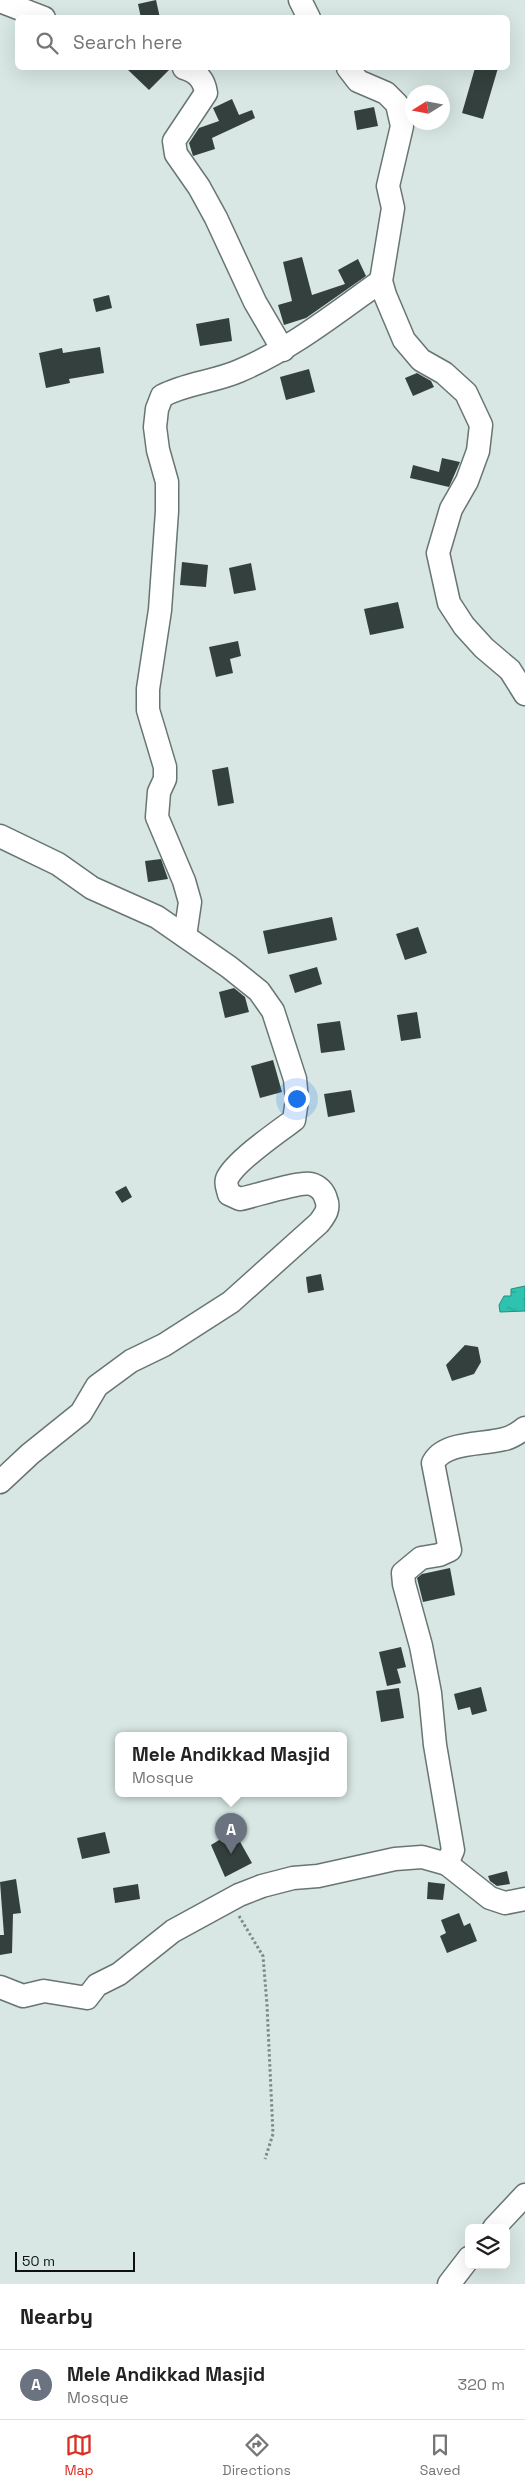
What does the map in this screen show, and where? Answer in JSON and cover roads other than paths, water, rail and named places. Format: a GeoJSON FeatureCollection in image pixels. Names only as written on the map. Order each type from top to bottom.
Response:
{"type":"FeatureCollection","features":[{"type":"Feature","properties":{"kind":"street"},"geometry":{"type":"LineString","coordinates":[[300,0],[307,15]]}},
{"type":"Feature","properties":{"kind":"street"},"geometry":{"type":"LineString","coordinates":[[0,1],[36,15]]}},
{"type":"Feature","properties":{"kind":"street"},"geometry":{"type":"LineString","coordinates":[[191,70],[195,71],[204,83],[206,93],[174,141],[176,154],[199,187],[216,218],[255,302],[283,350]]}},
{"type":"Feature","properties":{"kind":"street"},"geometry":{"type":"LineString","coordinates":[[350,70],[358,81],[386,93],[397,104],[402,126],[388,186],[393,208],[380,281],[404,340],[421,360],[444,373],[466,393],[481,424],[478,451],[467,481],[451,509],[438,553],[448,603],[464,626],[484,648],[510,670],[525,694]]}},
{"type":"Feature","properties":{"kind":"street"},"geometry":{"type":"LineString","coordinates":[[185,936],[190,902],[184,881],[157,817],[159,792],[165,779],[165,767],[148,710],[148,689],[160,610],[167,511],[167,482],[158,450],[155,428],[156,409],[162,396],[175,389],[236,372],[283,350],[380,281]]}},
{"type":"Feature","properties":{"kind":"street"},"geometry":{"type":"LineString","coordinates":[[0,836],[58,864],[92,888],[157,917],[229,967],[259,991],[273,1011],[295,1079],[297,1100],[294,1120],[247,1155],[227,1178],[230,1194],[240,1199],[286,1189],[301,1183],[312,1184],[324,1192],[328,1205],[326,1214],[231,1302],[164,1345],[131,1361],[96,1386],[81,1413],[30,1454],[0,1482]]}},
{"type":"Feature","properties":{"kind":"street"},"geometry":{"type":"LineString","coordinates":[[447,1864],[453,1850],[434,1745],[430,1693],[421,1646],[404,1584],[403,1573],[421,1558],[439,1555],[450,1550],[433,1463],[436,1456],[459,1446],[507,1439],[525,1428]]}},
{"type":"Feature","properties":{"kind":"street"},"geometry":{"type":"LineString","coordinates":[[0,1987],[24,1996],[44,1991],[87,1998],[97,1985],[119,1974],[173,1931],[229,1901],[262,1886],[293,1878],[318,1876],[395,1859],[422,1857],[447,1864],[490,1898],[505,1903],[525,1899]]}},
{"type":"Feature","properties":{"kind":"street"},"geometry":{"type":"LineString","coordinates":[[498,2224],[525,2195]]}},
{"type":"Feature","properties":{"kind":"street"},"geometry":{"type":"LineString","coordinates":[[449,2284],[465,2263]]}},
{"type":"Feature","properties":{"kind":"water"},"geometry":{"type":"Polygon","coordinates":[[[525,1286],[525,1311],[500,1312],[499,1305],[504,1296],[511,1296],[511,1289],[525,1286]]]}},
{"type":"Feature","properties":{"kind":"place","name":"Mele Andikkad Masjid"},"geometry":{"type":"Point","coordinates":[231,1854]}}]}
